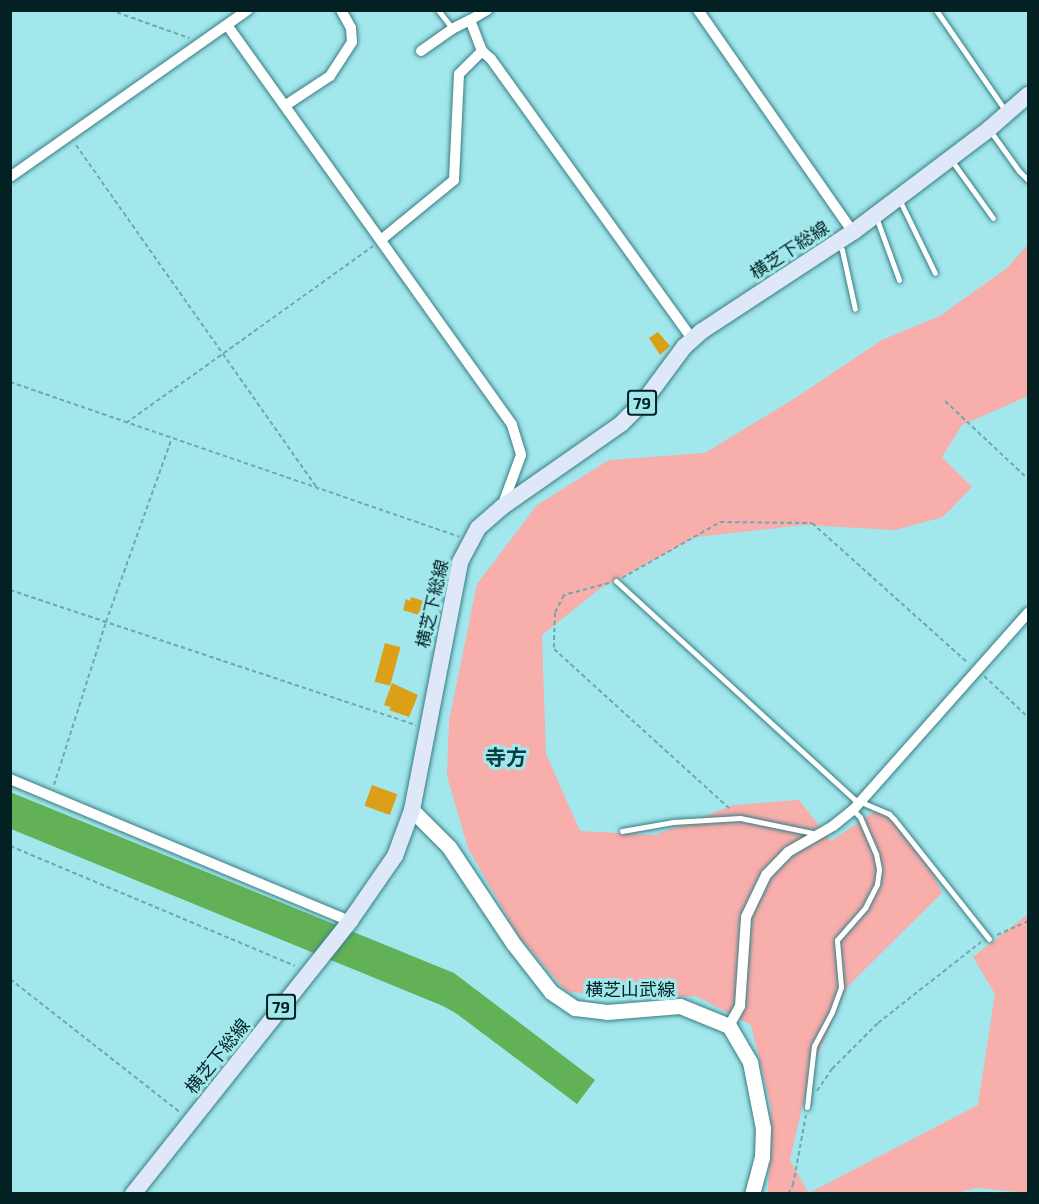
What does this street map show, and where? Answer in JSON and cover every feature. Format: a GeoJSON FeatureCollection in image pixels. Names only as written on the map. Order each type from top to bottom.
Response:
{"type":"FeatureCollection","features":[{"type":"Feature","properties":{"kind":"main road","name":"横芝下総線"},"geometry":{"type":"LineString","coordinates":[[133,1194],[350,921],[395,856],[412,810],[450,603],[460,562],[478,528],[502,507],[621,424],[644,401],[672,361],[692,339],[853,232],[989,129],[1029,95]]}},
{"type":"Feature","properties":{"kind":"main road","name":"横芝山武線"},"geometry":{"type":"LineString","coordinates":[[412,810],[449,847],[512,942],[551,992],[576,1008],[607,1012],[680,1006],[729,1026]]}},
{"type":"Feature","properties":{"kind":"main road"},"geometry":{"type":"LineString","coordinates":[[729,1026],[750,1062],[763,1128],[762,1157],[752,1194]]}},
{"type":"Feature","properties":{"kind":"street"},"geometry":{"type":"LineString","coordinates":[[10,177],[248,10]]}},
{"type":"Feature","properties":{"kind":"street"},"geometry":{"type":"LineString","coordinates":[[286,105],[330,76],[352,42],[351,28],[341,10]]}},
{"type":"Feature","properties":{"kind":"street"},"geometry":{"type":"LineString","coordinates":[[421,51],[452,29],[487,10]]}},
{"type":"Feature","properties":{"kind":"street"},"geometry":{"type":"LineString","coordinates":[[699,10],[853,232]]}},
{"type":"Feature","properties":{"kind":"street"},"geometry":{"type":"LineString","coordinates":[[470,21],[482,51],[491,59],[692,339]]}},
{"type":"Feature","properties":{"kind":"street"},"geometry":{"type":"LineString","coordinates":[[227,25],[382,239],[512,425],[521,455],[502,507]]}},
{"type":"Feature","properties":{"kind":"street"},"geometry":{"type":"LineString","coordinates":[[382,239],[454,180],[459,74],[482,51]]}},
{"type":"Feature","properties":{"kind":"street"},"geometry":{"type":"LineString","coordinates":[[729,1026],[740,1006],[746,917],[766,875],[788,852],[819,834],[857,805],[976,669],[1029,613]]}},
{"type":"Feature","properties":{"kind":"street"},"geometry":{"type":"LineString","coordinates":[[10,779],[350,921]]}},
{"type":"Feature","properties":{"kind":"lane"},"geometry":{"type":"LineString","coordinates":[[438,10],[452,29]]}},
{"type":"Feature","properties":{"kind":"lane"},"geometry":{"type":"LineString","coordinates":[[936,10],[1007,113]]}},
{"type":"Feature","properties":{"kind":"lane"},"geometry":{"type":"LineString","coordinates":[[989,129],[1019,171],[1029,180]]}},
{"type":"Feature","properties":{"kind":"lane"},"geometry":{"type":"LineString","coordinates":[[950,158],[993,218]]}},
{"type":"Feature","properties":{"kind":"lane"},"geometry":{"type":"LineString","coordinates":[[898,198],[935,273]]}},
{"type":"Feature","properties":{"kind":"lane"},"geometry":{"type":"LineString","coordinates":[[876,215],[899,280]]}},
{"type":"Feature","properties":{"kind":"lane"},"geometry":{"type":"LineString","coordinates":[[837,242],[842,250],[855,309]]}},
{"type":"Feature","properties":{"kind":"lane"},"geometry":{"type":"LineString","coordinates":[[616,581],[846,791],[857,805],[876,854],[879,869],[877,884],[865,908],[837,940],[841,987],[832,1012],[814,1046],[807,1107]]}},
{"type":"Feature","properties":{"kind":"lane"},"geometry":{"type":"LineString","coordinates":[[857,805],[894,819],[989,939]]}},
{"type":"Feature","properties":{"kind":"lane"},"geometry":{"type":"LineString","coordinates":[[622,831],[673,822],[740,818],[819,834]]}},
{"type":"Feature","properties":{"kind":"path"},"geometry":{"type":"LineString","coordinates":[[110,10],[201,42]]}},
{"type":"Feature","properties":{"kind":"path"},"geometry":{"type":"LineString","coordinates":[[69,135],[318,489]]}},
{"type":"Feature","properties":{"kind":"path"},"geometry":{"type":"LineString","coordinates":[[126,423],[382,239]]}},
{"type":"Feature","properties":{"kind":"path"},"geometry":{"type":"LineString","coordinates":[[10,382],[470,541]]}},
{"type":"Feature","properties":{"kind":"path"},"geometry":{"type":"LineString","coordinates":[[945,401],[1029,478]]}},
{"type":"Feature","properties":{"kind":"path"},"geometry":{"type":"LineString","coordinates":[[50,796],[106,622],[172,438]]}},
{"type":"Feature","properties":{"kind":"path"},"geometry":{"type":"LineString","coordinates":[[824,532],[1029,717]]}},
{"type":"Feature","properties":{"kind":"path"},"geometry":{"type":"LineString","coordinates":[[10,590],[388,717],[428,726]]}},
{"type":"Feature","properties":{"kind":"path"},"geometry":{"type":"LineString","coordinates":[[10,846],[309,972]]}},
{"type":"Feature","properties":{"kind":"path"},"geometry":{"type":"LineString","coordinates":[[788,1194],[793,1185],[807,1107],[832,1069],[878,1023],[932,979],[989,939],[1029,921]]}},
{"type":"Feature","properties":{"kind":"path"},"geometry":{"type":"LineString","coordinates":[[10,979],[190,1120]]}},
{"type":"Feature","properties":{"kind":"shaded area"},"geometry":{"type":"Polygon","coordinates":[[[1028,244],[1028,396],[962,425],[942,457],[972,487],[943,517],[895,530],[804,525],[696,537],[598,590],[542,635],[546,754],[580,831],[655,835],[734,805],[799,800],[831,841],[881,807],[925,853],[942,893],[847,987],[810,1073],[790,1160],[809,1193],[978,1105],[995,994],[973,957],[1028,914],[1028,1193],[977,1188],[951,1194],[768,1193],[771,1107],[751,1025],[696,996],[622,999],[566,991],[518,935],[468,848],[447,776],[449,721],[477,584],[537,505],[609,460],[705,453],[797,397],[882,340],[940,316],[1007,268],[1028,244]]]}},
{"type":"Feature","properties":{"kind":"shaded area"},"geometry":{"type":"Polygon","coordinates":[[[10,792],[454,973],[595,1080],[577,1104],[457,1014],[443,1006],[11,829],[10,792]]]}},
{"type":"Feature","properties":{"kind":"building"},"geometry":{"type":"Polygon","coordinates":[[[658,332],[670,346],[660,355],[649,338],[658,332]]]}},
{"type":"Feature","properties":{"kind":"building"},"geometry":{"type":"Polygon","coordinates":[[[411,597],[427,602],[422,616],[403,610],[406,599],[410,601],[411,597]]]}},
{"type":"Feature","properties":{"kind":"building"},"geometry":{"type":"Polygon","coordinates":[[[385,643],[400,647],[390,686],[375,682],[385,643]]]}},
{"type":"Feature","properties":{"kind":"building"},"geometry":{"type":"Polygon","coordinates":[[[392,683],[418,695],[409,717],[389,710],[391,707],[384,705],[392,683]]]}},
{"type":"Feature","properties":{"kind":"building"},"geometry":{"type":"Polygon","coordinates":[[[372,785],[397,794],[390,815],[364,806],[372,785]]]}},
{"type":"Feature","properties":{"kind":"district","name":"寺方"},"geometry":{"type":"Point","coordinates":[506,757]}}]}
